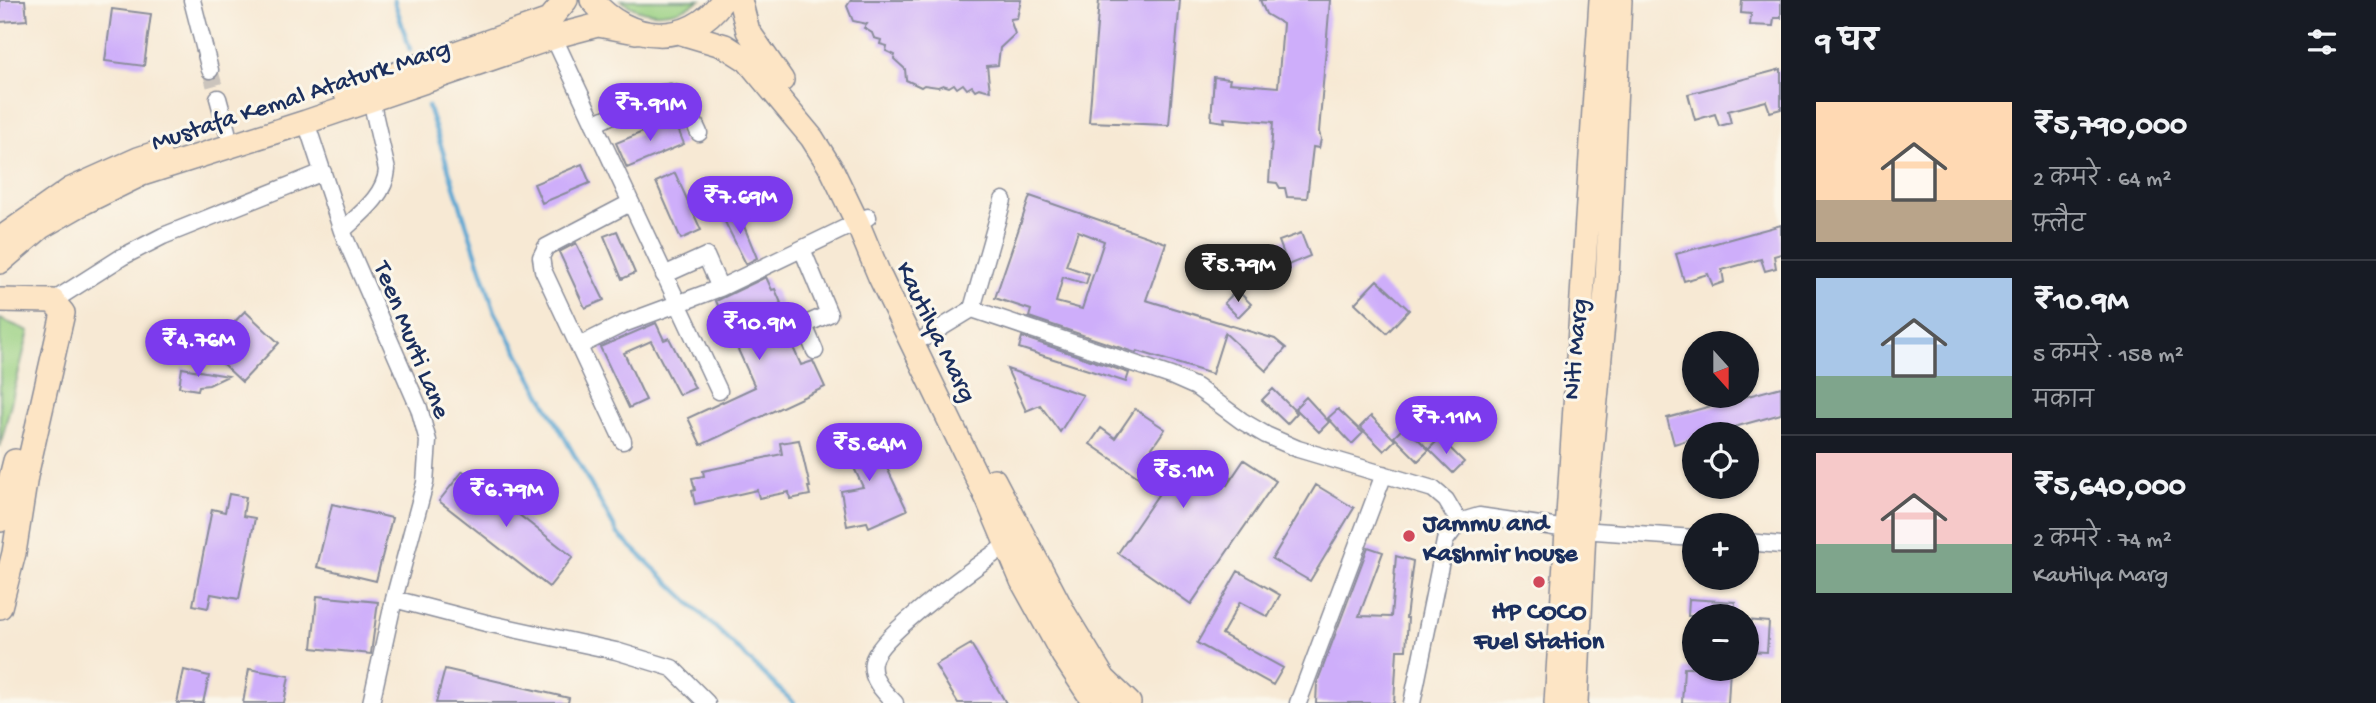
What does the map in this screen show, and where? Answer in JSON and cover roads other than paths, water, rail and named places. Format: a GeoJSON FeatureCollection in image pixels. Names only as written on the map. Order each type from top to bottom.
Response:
{"type":"FeatureCollection","features":[{"type":"Feature","properties":{"kind":"street"},"geometry":{"type":"LineString","coordinates":[[192,0],[210,70]]}},
{"type":"Feature","properties":{"kind":"street","name":"Mustafa Kemal Ataturk Marg"},"geometry":{"type":"LineString","coordinates":[[0,239],[71,188],[138,159],[305,107],[549,20],[566,0]]}},
{"type":"Feature","properties":{"kind":"street"},"geometry":{"type":"LineString","coordinates":[[592,0],[612,20],[636,32]]}},
{"type":"Feature","properties":{"kind":"street"},"geometry":{"type":"LineString","coordinates":[[678,32],[702,21],[723,0]]}},
{"type":"Feature","properties":{"kind":"street","name":"Kautilya Marg"},"geometry":{"type":"LineString","coordinates":[[740,0],[748,31],[759,49],[821,130],[862,220],[880,276],[938,393],[1022,580],[1063,655],[1088,693],[1099,703]]}},
{"type":"Feature","properties":{"kind":"street","name":"Niti Marg"},"geometry":{"type":"LineString","coordinates":[[1576,703],[1575,530],[1601,0]]}},
{"type":"Feature","properties":{"kind":"street","name":"Niti Marg"},"geometry":{"type":"LineString","coordinates":[[1556,703],[1607,280],[1620,0]]}},
{"type":"Feature","properties":{"kind":"street","name":"Mustafa Kemal Ataturk Marg"},"geometry":{"type":"LineString","coordinates":[[0,262],[41,227],[142,174],[554,37],[598,25],[657,35],[678,32]]}},
{"type":"Feature","properties":{"kind":"street","name":"Kautilya Marg"},"geometry":{"type":"LineString","coordinates":[[678,32],[725,46],[747,60],[812,138],[862,220],[926,337],[988,468],[1065,615],[1104,679],[1129,703]]}},
{"type":"Feature","properties":{"kind":"street"},"geometry":{"type":"LineString","coordinates":[[554,37],[719,391]]}},
{"type":"Feature","properties":{"kind":"street"},"geometry":{"type":"LineString","coordinates":[[594,124],[656,94],[671,92],[682,96],[699,134]]}},
{"type":"Feature","properties":{"kind":"street"},"geometry":{"type":"LineString","coordinates":[[218,98],[227,131]]}},
{"type":"Feature","properties":{"kind":"street"},"geometry":{"type":"LineString","coordinates":[[342,231],[374,200],[386,178],[387,170],[371,100]]}},
{"type":"Feature","properties":{"kind":"street","name":"Teen Murti Lane"},"geometry":{"type":"LineString","coordinates":[[306,121],[342,231],[419,408],[428,441],[425,483],[394,599],[371,703]]}},
{"type":"Feature","properties":{"kind":"street"},"geometry":{"type":"LineString","coordinates":[[0,300],[53,301],[122,257],[163,236],[323,172]]}},
{"type":"Feature","properties":{"kind":"street"},"geometry":{"type":"LineString","coordinates":[[926,337],[972,309],[1003,200]]}},
{"type":"Feature","properties":{"kind":"street"},"geometry":{"type":"LineString","coordinates":[[623,441],[543,271],[541,257],[546,247],[630,203]]}},
{"type":"Feature","properties":{"kind":"street"},"geometry":{"type":"LineString","coordinates":[[579,346],[623,324],[720,288],[862,220]]}},
{"type":"Feature","properties":{"kind":"street"},"geometry":{"type":"LineString","coordinates":[[802,249],[829,314],[804,325],[815,351]]}},
{"type":"Feature","properties":{"kind":"street"},"geometry":{"type":"LineString","coordinates":[[664,275],[706,256],[720,288]]}},
{"type":"Feature","properties":{"kind":"street"},"geometry":{"type":"LineString","coordinates":[[0,520],[16,489],[63,313],[53,301]]}},
{"type":"Feature","properties":{"kind":"street"},"geometry":{"type":"LineString","coordinates":[[972,309],[1171,376],[1196,387],[1266,435],[1298,449],[1433,489],[1446,500],[1459,523]]}},
{"type":"Feature","properties":{"kind":"street"},"geometry":{"type":"LineString","coordinates":[[1298,703],[1384,474]]}},
{"type":"Feature","properties":{"kind":"street"},"geometry":{"type":"LineString","coordinates":[[0,607],[14,552],[16,489]]}},
{"type":"Feature","properties":{"kind":"street"},"geometry":{"type":"LineString","coordinates":[[1412,703],[1445,541],[1459,523],[1479,516],[1575,530],[1682,537]]}},
{"type":"Feature","properties":{"kind":"street"},"geometry":{"type":"LineString","coordinates":[[1759,543],[1781,545]]}},
{"type":"Feature","properties":{"kind":"street"},"geometry":{"type":"LineString","coordinates":[[895,703],[883,692],[875,677],[873,662],[879,648],[896,629],[1007,544]]}},
{"type":"Feature","properties":{"kind":"street"},"geometry":{"type":"LineString","coordinates":[[394,599],[486,623],[616,651],[672,668],[707,703]]}},
{"type":"Feature","properties":{"kind":"waterway"},"geometry":{"type":"LineString","coordinates":[[394,0],[410,50]]}},
{"type":"Feature","properties":{"kind":"waterway"},"geometry":{"type":"LineString","coordinates":[[428,106],[495,312],[618,534],[794,703]]}},
{"type":"Feature","properties":{"kind":"tunnel"},"geometry":{"type":"LineString","coordinates":[[210,70],[218,98]]}},
{"type":"Feature","properties":{"kind":"place","name":"Jammu and Kashmir house"},"geometry":{"type":"Point","coordinates":[1409,536]}},
{"type":"Feature","properties":{"kind":"place","name":"HP COCO Fuel Station"},"geometry":{"type":"Point","coordinates":[1539,582]}}]}
